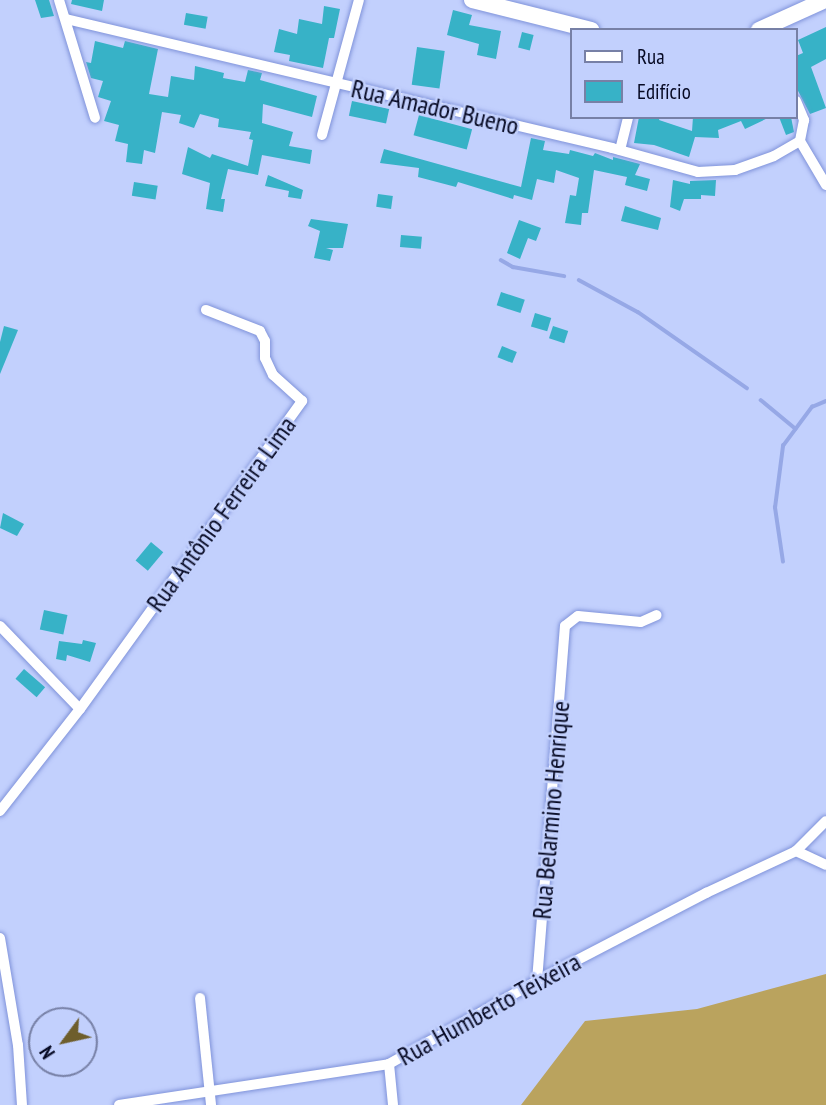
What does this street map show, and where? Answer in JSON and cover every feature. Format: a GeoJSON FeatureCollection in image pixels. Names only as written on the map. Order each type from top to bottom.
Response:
{"type":"FeatureCollection","features":[{"type":"Feature","properties":{"kind":"main road"},"geometry":{"type":"LineString","coordinates":[[472,0],[584,28]]}},
{"type":"Feature","properties":{"kind":"main road"},"geometry":{"type":"LineString","coordinates":[[763,28],[825,0]]}},
{"type":"Feature","properties":{"kind":"street"},"geometry":{"type":"LineString","coordinates":[[59,0],[95,118]]}},
{"type":"Feature","properties":{"kind":"street"},"geometry":{"type":"LineString","coordinates":[[322,135],[359,0]]}},
{"type":"Feature","properties":{"kind":"street","name":"Rua Amador Bueno"},"geometry":{"type":"LineString","coordinates":[[66,19],[620,150],[679,168],[717,172],[757,163],[800,141]]}},
{"type":"Feature","properties":{"kind":"street"},"geometry":{"type":"LineString","coordinates":[[798,106],[804,120],[800,141],[826,185]]}},
{"type":"Feature","properties":{"kind":"street"},"geometry":{"type":"LineString","coordinates":[[620,150],[628,119]]}},
{"type":"Feature","properties":{"kind":"street","name":"Rua Antônio Ferreira Lima"},"geometry":{"type":"LineString","coordinates":[[0,811],[80,709],[302,401],[273,375],[265,359],[265,341],[260,331],[206,310]]}},
{"type":"Feature","properties":{"kind":"street","name":"Rua Belarmino Henrique"},"geometry":{"type":"LineString","coordinates":[[537,981],[565,626],[573,617],[641,622],[657,615]]}},
{"type":"Feature","properties":{"kind":"street"},"geometry":{"type":"LineString","coordinates":[[0,626],[80,709]]}},
{"type":"Feature","properties":{"kind":"street","name":"Rua Humberto Teixeira"},"geometry":{"type":"LineString","coordinates":[[119,1105],[389,1064],[537,981],[706,892],[796,851],[826,821]]}},
{"type":"Feature","properties":{"kind":"street"},"geometry":{"type":"LineString","coordinates":[[796,851],[826,865]]}},
{"type":"Feature","properties":{"kind":"street"},"geometry":{"type":"LineString","coordinates":[[0,938],[10,986],[22,1105]]}},
{"type":"Feature","properties":{"kind":"street"},"geometry":{"type":"LineString","coordinates":[[200,998],[211,1105]]}},
{"type":"Feature","properties":{"kind":"street"},"geometry":{"type":"LineString","coordinates":[[389,1064],[393,1105]]}},
{"type":"Feature","properties":{"kind":"shaded area"},"geometry":{"type":"Polygon","coordinates":[[[826,974],[826,1105],[521,1105],[585,1021],[697,1009],[826,974]]]}},
{"type":"Feature","properties":{"kind":"building"},"geometry":{"type":"Polygon","coordinates":[[[35,0],[49,0],[54,16],[41,18],[35,0]]]}},
{"type":"Feature","properties":{"kind":"building"},"geometry":{"type":"Polygon","coordinates":[[[72,0],[104,0],[102,11],[71,4],[72,0]]]}},
{"type":"Feature","properties":{"kind":"building"},"geometry":{"type":"Polygon","coordinates":[[[324,6],[340,9],[334,38],[329,38],[323,68],[289,61],[290,55],[274,52],[279,29],[297,34],[299,19],[322,24],[324,6]]]}},
{"type":"Feature","properties":{"kind":"building"},"geometry":{"type":"Polygon","coordinates":[[[453,10],[472,15],[469,25],[501,31],[496,59],[477,55],[479,44],[447,35],[453,10]]]}},
{"type":"Feature","properties":{"kind":"building"},"geometry":{"type":"Polygon","coordinates":[[[186,13],[208,17],[206,29],[184,25],[186,13]]]}},
{"type":"Feature","properties":{"kind":"building"},"geometry":{"type":"Polygon","coordinates":[[[826,27],[826,59],[811,67],[826,108],[810,114],[798,91],[798,55],[803,53],[798,40],[826,27]]]}},
{"type":"Feature","properties":{"kind":"building"},"geometry":{"type":"Polygon","coordinates":[[[522,32],[534,35],[530,50],[518,48],[522,32]]]}},
{"type":"Feature","properties":{"kind":"building"},"geometry":{"type":"Polygon","coordinates":[[[95,41],[123,48],[125,41],[158,49],[149,94],[168,97],[171,76],[194,80],[195,66],[224,73],[223,78],[245,82],[248,70],[262,73],[260,80],[317,96],[312,117],[263,104],[262,123],[293,132],[289,146],[312,150],[310,164],[262,155],[258,175],[228,169],[221,199],[225,199],[223,212],[206,209],[210,183],[182,174],[188,147],[210,158],[212,154],[248,166],[253,140],[249,139],[251,132],[218,127],[219,119],[200,114],[194,128],[179,123],[181,115],[162,112],[155,153],[144,150],[142,164],[126,162],[128,144],[115,141],[119,125],[104,121],[111,101],[98,97],[103,81],[91,78],[86,62],[91,63],[95,41]]]}},
{"type":"Feature","properties":{"kind":"building"},"geometry":{"type":"Polygon","coordinates":[[[417,47],[445,51],[439,89],[412,85],[417,47]]]}},
{"type":"Feature","properties":{"kind":"building"},"geometry":{"type":"Polygon","coordinates":[[[352,101],[389,109],[386,124],[349,116],[352,101]]]}},
{"type":"Feature","properties":{"kind":"building"},"geometry":{"type":"Polygon","coordinates":[[[419,115],[472,129],[467,150],[414,135],[419,115]]]}},
{"type":"Feature","properties":{"kind":"building"},"geometry":{"type":"Polygon","coordinates":[[[639,119],[659,119],[692,131],[693,119],[766,119],[745,129],[741,121],[718,130],[719,138],[695,137],[689,157],[654,145],[634,143],[639,119]]]}},
{"type":"Feature","properties":{"kind":"building"},"geometry":{"type":"Polygon","coordinates":[[[780,119],[791,119],[794,132],[786,135],[780,119]]]}},
{"type":"Feature","properties":{"kind":"building"},"geometry":{"type":"Polygon","coordinates":[[[531,138],[545,141],[543,150],[569,154],[570,150],[593,156],[595,153],[613,160],[613,157],[640,164],[635,175],[650,179],[647,191],[625,185],[627,177],[594,170],[588,213],[582,213],[581,225],[565,223],[570,195],[576,196],[579,178],[556,170],[554,183],[537,179],[532,200],[514,195],[513,199],[458,182],[456,187],[418,177],[419,168],[380,163],[384,149],[521,187],[531,138]]]}},
{"type":"Feature","properties":{"kind":"building"},"geometry":{"type":"Polygon","coordinates":[[[268,175],[303,190],[301,199],[288,197],[289,191],[265,186],[268,175]]]}},
{"type":"Feature","properties":{"kind":"building"},"geometry":{"type":"Polygon","coordinates":[[[673,180],[690,184],[690,181],[716,180],[715,196],[701,195],[701,199],[684,199],[680,211],[670,207],[673,180]]]}},
{"type":"Feature","properties":{"kind":"building"},"geometry":{"type":"Polygon","coordinates":[[[134,182],[158,186],[156,200],[132,196],[134,182]]]}},
{"type":"Feature","properties":{"kind":"building"},"geometry":{"type":"Polygon","coordinates":[[[378,194],[393,196],[391,209],[376,207],[378,194]]]}},
{"type":"Feature","properties":{"kind":"building"},"geometry":{"type":"Polygon","coordinates":[[[625,206],[661,218],[658,230],[621,221],[625,206]]]}},
{"type":"Feature","properties":{"kind":"building"},"geometry":{"type":"Polygon","coordinates":[[[311,219],[348,224],[343,248],[326,248],[333,250],[330,261],[314,258],[320,231],[308,226],[311,219]]]}},
{"type":"Feature","properties":{"kind":"building"},"geometry":{"type":"Polygon","coordinates":[[[519,220],[541,228],[536,241],[528,238],[520,259],[507,253],[519,220]]]}},
{"type":"Feature","properties":{"kind":"building"},"geometry":{"type":"Polygon","coordinates":[[[401,235],[422,237],[421,249],[400,247],[401,235]]]}},
{"type":"Feature","properties":{"kind":"building"},"geometry":{"type":"Polygon","coordinates":[[[501,292],[525,300],[520,313],[497,305],[501,292]]]}},
{"type":"Feature","properties":{"kind":"building"},"geometry":{"type":"Polygon","coordinates":[[[535,313],[551,318],[547,331],[531,326],[535,313]]]}},
{"type":"Feature","properties":{"kind":"building"},"geometry":{"type":"Polygon","coordinates":[[[4,326],[18,330],[0,374],[0,342],[4,326]]]}},
{"type":"Feature","properties":{"kind":"building"},"geometry":{"type":"Polygon","coordinates":[[[553,326],[568,331],[564,343],[549,338],[553,326]]]}},
{"type":"Feature","properties":{"kind":"building"},"geometry":{"type":"Polygon","coordinates":[[[502,346],[517,352],[512,363],[498,357],[502,346]]]}},
{"type":"Feature","properties":{"kind":"building"},"geometry":{"type":"Polygon","coordinates":[[[3,513],[24,524],[17,536],[0,528],[3,513]]]}},
{"type":"Feature","properties":{"kind":"building"},"geometry":{"type":"Polygon","coordinates":[[[151,542],[163,552],[148,571],[136,560],[151,542]]]}},
{"type":"Feature","properties":{"kind":"building"},"geometry":{"type":"Polygon","coordinates":[[[44,610],[67,615],[63,635],[40,630],[44,610]]]}},
{"type":"Feature","properties":{"kind":"building"},"geometry":{"type":"Polygon","coordinates":[[[83,640],[96,643],[90,662],[67,655],[66,661],[56,659],[59,641],[82,644],[83,640]]]}},
{"type":"Feature","properties":{"kind":"building"},"geometry":{"type":"Polygon","coordinates":[[[24,669],[45,687],[37,697],[15,679],[24,669]]]}},
{"type":"Feature","properties":{"kind":"waterway"},"geometry":{"type":"LineString","coordinates":[[501,260],[513,267],[564,276]]}},
{"type":"Feature","properties":{"kind":"waterway"},"geometry":{"type":"LineString","coordinates":[[579,280],[638,312],[747,388]]}},
{"type":"Feature","properties":{"kind":"waterway"},"geometry":{"type":"LineString","coordinates":[[761,400],[796,429]]}},
{"type":"Feature","properties":{"kind":"waterway"},"geometry":{"type":"LineString","coordinates":[[783,562],[775,508],[783,446],[812,407],[826,401]]}}]}
